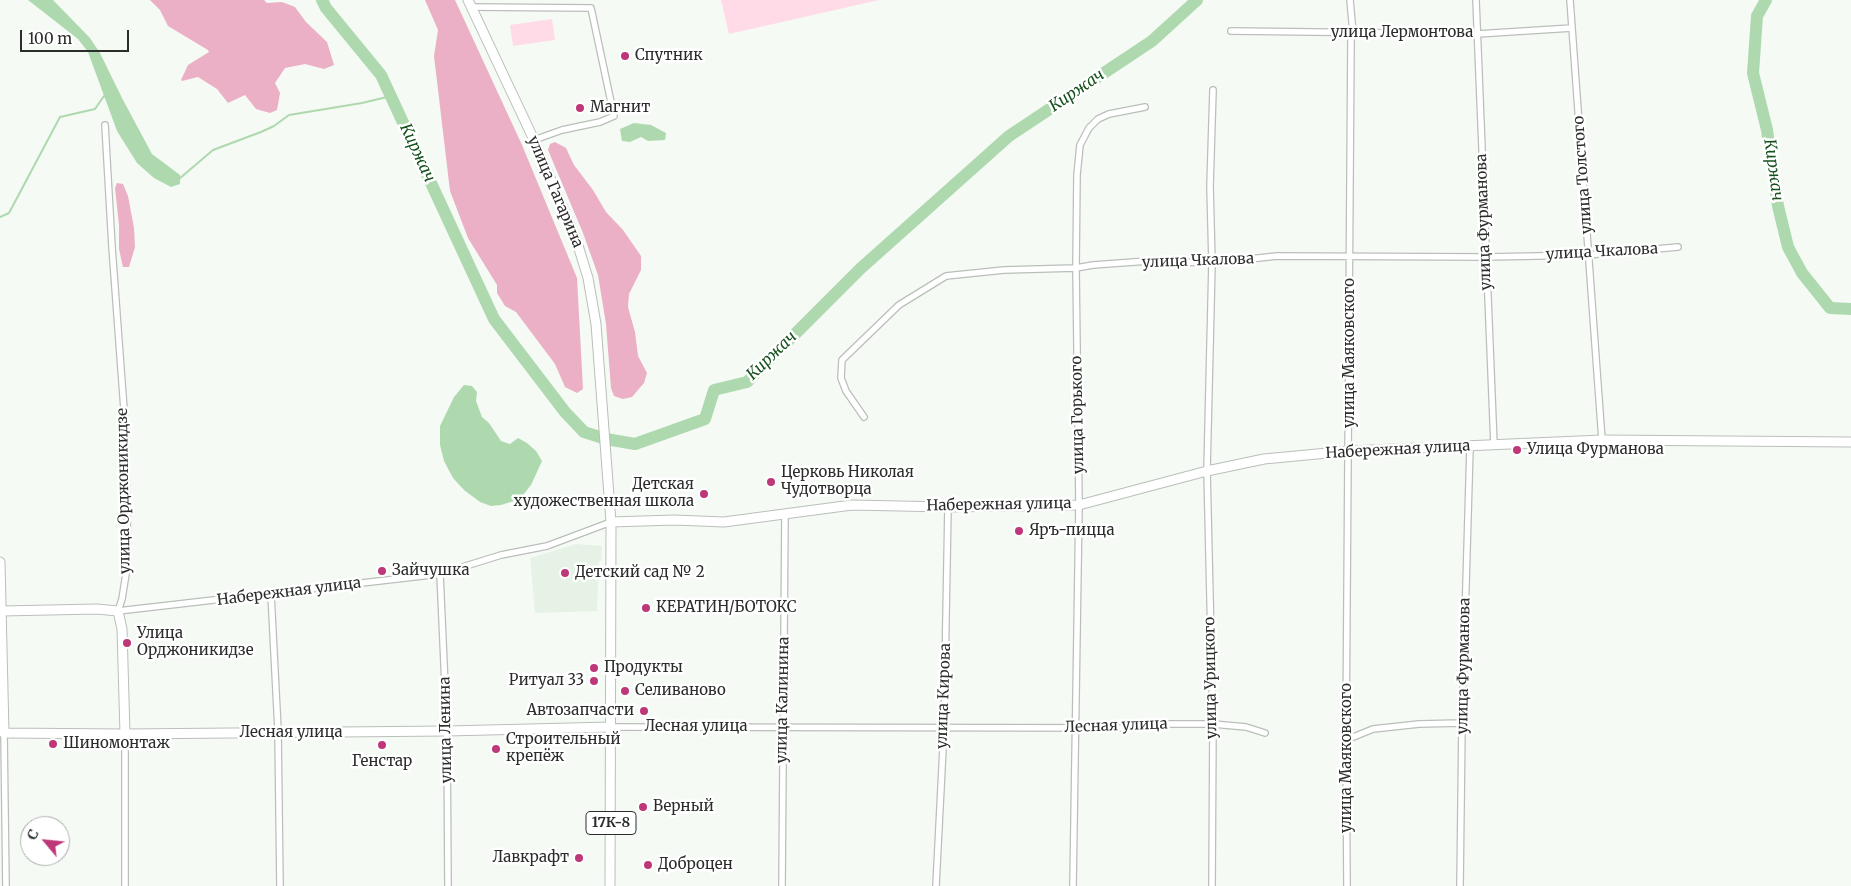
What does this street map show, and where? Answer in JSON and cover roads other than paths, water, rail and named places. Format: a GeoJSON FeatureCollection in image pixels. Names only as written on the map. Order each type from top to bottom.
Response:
{"type":"FeatureCollection","features":[{"type":"Feature","properties":{"kind":"main road","name":"улица Гагарина"},"geometry":{"type":"LineString","coordinates":[[469,4],[534,140],[576,239],[588,278],[596,324],[610,522],[611,727]]}},
{"type":"Feature","properties":{"kind":"main road","name":"Набережная улица"},"geometry":{"type":"LineString","coordinates":[[610,522],[674,520],[724,522],[852,506],[1079,505],[1207,471],[1264,459],[1349,451],[1602,440],[1796,440],[1851,442]]}},
{"type":"Feature","properties":{"kind":"main road"},"geometry":{"type":"LineString","coordinates":[[0,562],[2,733]]}},
{"type":"Feature","properties":{"kind":"main road","name":"Набережная улица"},"geometry":{"type":"LineString","coordinates":[[2,611],[118,611]]}},
{"type":"Feature","properties":{"kind":"main road","name":"улица Орджоникидзе"},"geometry":{"type":"LineString","coordinates":[[118,611],[122,629],[125,734]]}},
{"type":"Feature","properties":{"kind":"main road","name":"Лесная улица"},"geometry":{"type":"LineString","coordinates":[[2,733],[278,733],[611,727]]}},
{"type":"Feature","properties":{"kind":"main road","name":"17К-8"},"geometry":{"type":"LineString","coordinates":[[610,886],[611,727]]}},
{"type":"Feature","properties":{"kind":"street","name":"улица Маяковского"},"geometry":{"type":"LineString","coordinates":[[1347,886],[1346,740],[1351,40],[1353,33],[1350,0]]}},
{"type":"Feature","properties":{"kind":"street","name":"улица Фурманова"},"geometry":{"type":"LineString","coordinates":[[1476,0],[1494,445]]}},
{"type":"Feature","properties":{"kind":"street","name":"улица Толстого"},"geometry":{"type":"LineString","coordinates":[[1570,0],[1602,440]]}},
{"type":"Feature","properties":{"kind":"street"},"geometry":{"type":"LineString","coordinates":[[469,4],[591,8],[614,116],[600,122],[562,130],[534,140]]}},
{"type":"Feature","properties":{"kind":"street","name":"улица Лермонтова"},"geometry":{"type":"LineString","coordinates":[[1231,31],[1477,34],[1572,28]]}},
{"type":"Feature","properties":{"kind":"street","name":"улица Урицкого"},"geometry":{"type":"LineString","coordinates":[[1212,886],[1213,724],[1207,471],[1212,263],[1210,186],[1213,90]]}},
{"type":"Feature","properties":{"kind":"street","name":"улица Горького"},"geometry":{"type":"LineString","coordinates":[[1073,886],[1079,505],[1076,268],[1077,175],[1080,145],[1089,128],[1098,119],[1109,114],[1145,107]]}},
{"type":"Feature","properties":{"kind":"street","name":"улица Орджоникидзе"},"geometry":{"type":"LineString","coordinates":[[105,125],[125,423],[128,561],[122,599],[118,611]]}},
{"type":"Feature","properties":{"kind":"street","name":"улица Чкалова"},"geometry":{"type":"LineString","coordinates":[[864,417],[846,391],[841,378],[842,360],[898,305],[946,276],[1004,270],[1076,268],[1148,261],[1212,263],[1277,256],[1588,255],[1678,248]]}},
{"type":"Feature","properties":{"kind":"street","name":"улица Фурманова"},"geometry":{"type":"LineString","coordinates":[[1460,886],[1462,724],[1470,447]]}},
{"type":"Feature","properties":{"kind":"street","name":"улица Кирова"},"geometry":{"type":"LineString","coordinates":[[936,886],[944,728],[948,507]]}},
{"type":"Feature","properties":{"kind":"street","name":"улица Калинина"},"geometry":{"type":"LineString","coordinates":[[782,886],[785,514]]}},
{"type":"Feature","properties":{"kind":"street","name":"Набережная улица"},"geometry":{"type":"LineString","coordinates":[[118,611],[440,574],[501,555],[547,546],[610,522]]}},
{"type":"Feature","properties":{"kind":"street","name":"улица Ленина"},"geometry":{"type":"LineString","coordinates":[[440,574],[447,731],[448,886]]}},
{"type":"Feature","properties":{"kind":"street"},"geometry":{"type":"LineString","coordinates":[[271,594],[278,733],[280,886]]}},
{"type":"Feature","properties":{"kind":"street","name":"Лесная улица"},"geometry":{"type":"LineString","coordinates":[[611,727],[1138,728],[1157,724],[1213,724],[1246,727],[1265,733]]}},
{"type":"Feature","properties":{"kind":"street"},"geometry":{"type":"LineString","coordinates":[[1346,740],[1373,729],[1419,724],[1462,724]]}},
{"type":"Feature","properties":{"kind":"street"},"geometry":{"type":"LineString","coordinates":[[2,733],[6,886]]}},
{"type":"Feature","properties":{"kind":"street","name":"улица Орджоникидзе"},"geometry":{"type":"LineString","coordinates":[[125,734],[125,886]]}},
{"type":"Feature","properties":{"kind":"waterway","name":"Киржач"},"geometry":{"type":"LineString","coordinates":[[322,0],[326,8],[381,75],[494,319],[565,412],[584,432],[606,439],[635,444],[705,419],[714,390],[747,382],[860,269],[1009,136],[1152,41],[1197,0]]}},
{"type":"Feature","properties":{"kind":"waterway","name":"Киржач"},"geometry":{"type":"LineString","coordinates":[[1766,0],[1757,16],[1753,73],[1767,130],[1778,206],[1788,247],[1802,273],[1830,308],[1851,309]]}},
{"type":"Feature","properties":{"kind":"waterway"},"geometry":{"type":"LineString","coordinates":[[0,217],[9,213],[60,117],[95,109],[104,96],[106,97]]}},
{"type":"Feature","properties":{"kind":"waterway"},"geometry":{"type":"LineString","coordinates":[[179,179],[213,150],[261,132],[274,126],[289,115],[362,103],[391,96]]}},
{"type":"Feature","properties":{"kind":"place","name":"Спутник"},"geometry":{"type":"Point","coordinates":[625,56]}},
{"type":"Feature","properties":{"kind":"place","name":"Магнит"},"geometry":{"type":"Point","coordinates":[580,108]}},
{"type":"Feature","properties":{"kind":"place","name":"Улица Фурманова"},"geometry":{"type":"Point","coordinates":[1517,450]}},
{"type":"Feature","properties":{"kind":"place","name":"Церковь Николая Чудотворца"},"geometry":{"type":"Point","coordinates":[771,482]}},
{"type":"Feature","properties":{"kind":"place","name":"Детская художественная школа"},"geometry":{"type":"Point","coordinates":[704,494]}},
{"type":"Feature","properties":{"kind":"place","name":"Яръ-пицца"},"geometry":{"type":"Point","coordinates":[1019,531]}},
{"type":"Feature","properties":{"kind":"place","name":"Зайчушка"},"geometry":{"type":"Point","coordinates":[382,571]}},
{"type":"Feature","properties":{"kind":"place","name":"Детский сад № 2"},"geometry":{"type":"Point","coordinates":[565,573]}},
{"type":"Feature","properties":{"kind":"place","name":"КЕРАТИН/БОТОКС"},"geometry":{"type":"Point","coordinates":[646,608]}},
{"type":"Feature","properties":{"kind":"place","name":"Улица Орджоникидзе"},"geometry":{"type":"Point","coordinates":[127,643]}},
{"type":"Feature","properties":{"kind":"place","name":"Продукты"},"geometry":{"type":"Point","coordinates":[594,668]}},
{"type":"Feature","properties":{"kind":"place","name":"Ритуал 33"},"geometry":{"type":"Point","coordinates":[594,681]}},
{"type":"Feature","properties":{"kind":"place","name":"Селиваново"},"geometry":{"type":"Point","coordinates":[625,691]}},
{"type":"Feature","properties":{"kind":"place","name":"Автозапчасти"},"geometry":{"type":"Point","coordinates":[644,711]}},
{"type":"Feature","properties":{"kind":"place","name":"Шиномонтаж"},"geometry":{"type":"Point","coordinates":[53,744]}},
{"type":"Feature","properties":{"kind":"place","name":"Генстар"},"geometry":{"type":"Point","coordinates":[382,745]}},
{"type":"Feature","properties":{"kind":"place","name":"Строительный крепёж"},"geometry":{"type":"Point","coordinates":[496,749]}},
{"type":"Feature","properties":{"kind":"place","name":"Верный"},"geometry":{"type":"Point","coordinates":[643,807]}},
{"type":"Feature","properties":{"kind":"place","name":"Лавкрафт"},"geometry":{"type":"Point","coordinates":[579,858]}},
{"type":"Feature","properties":{"kind":"place","name":"Доброцен"},"geometry":{"type":"Point","coordinates":[648,865]}}]}
